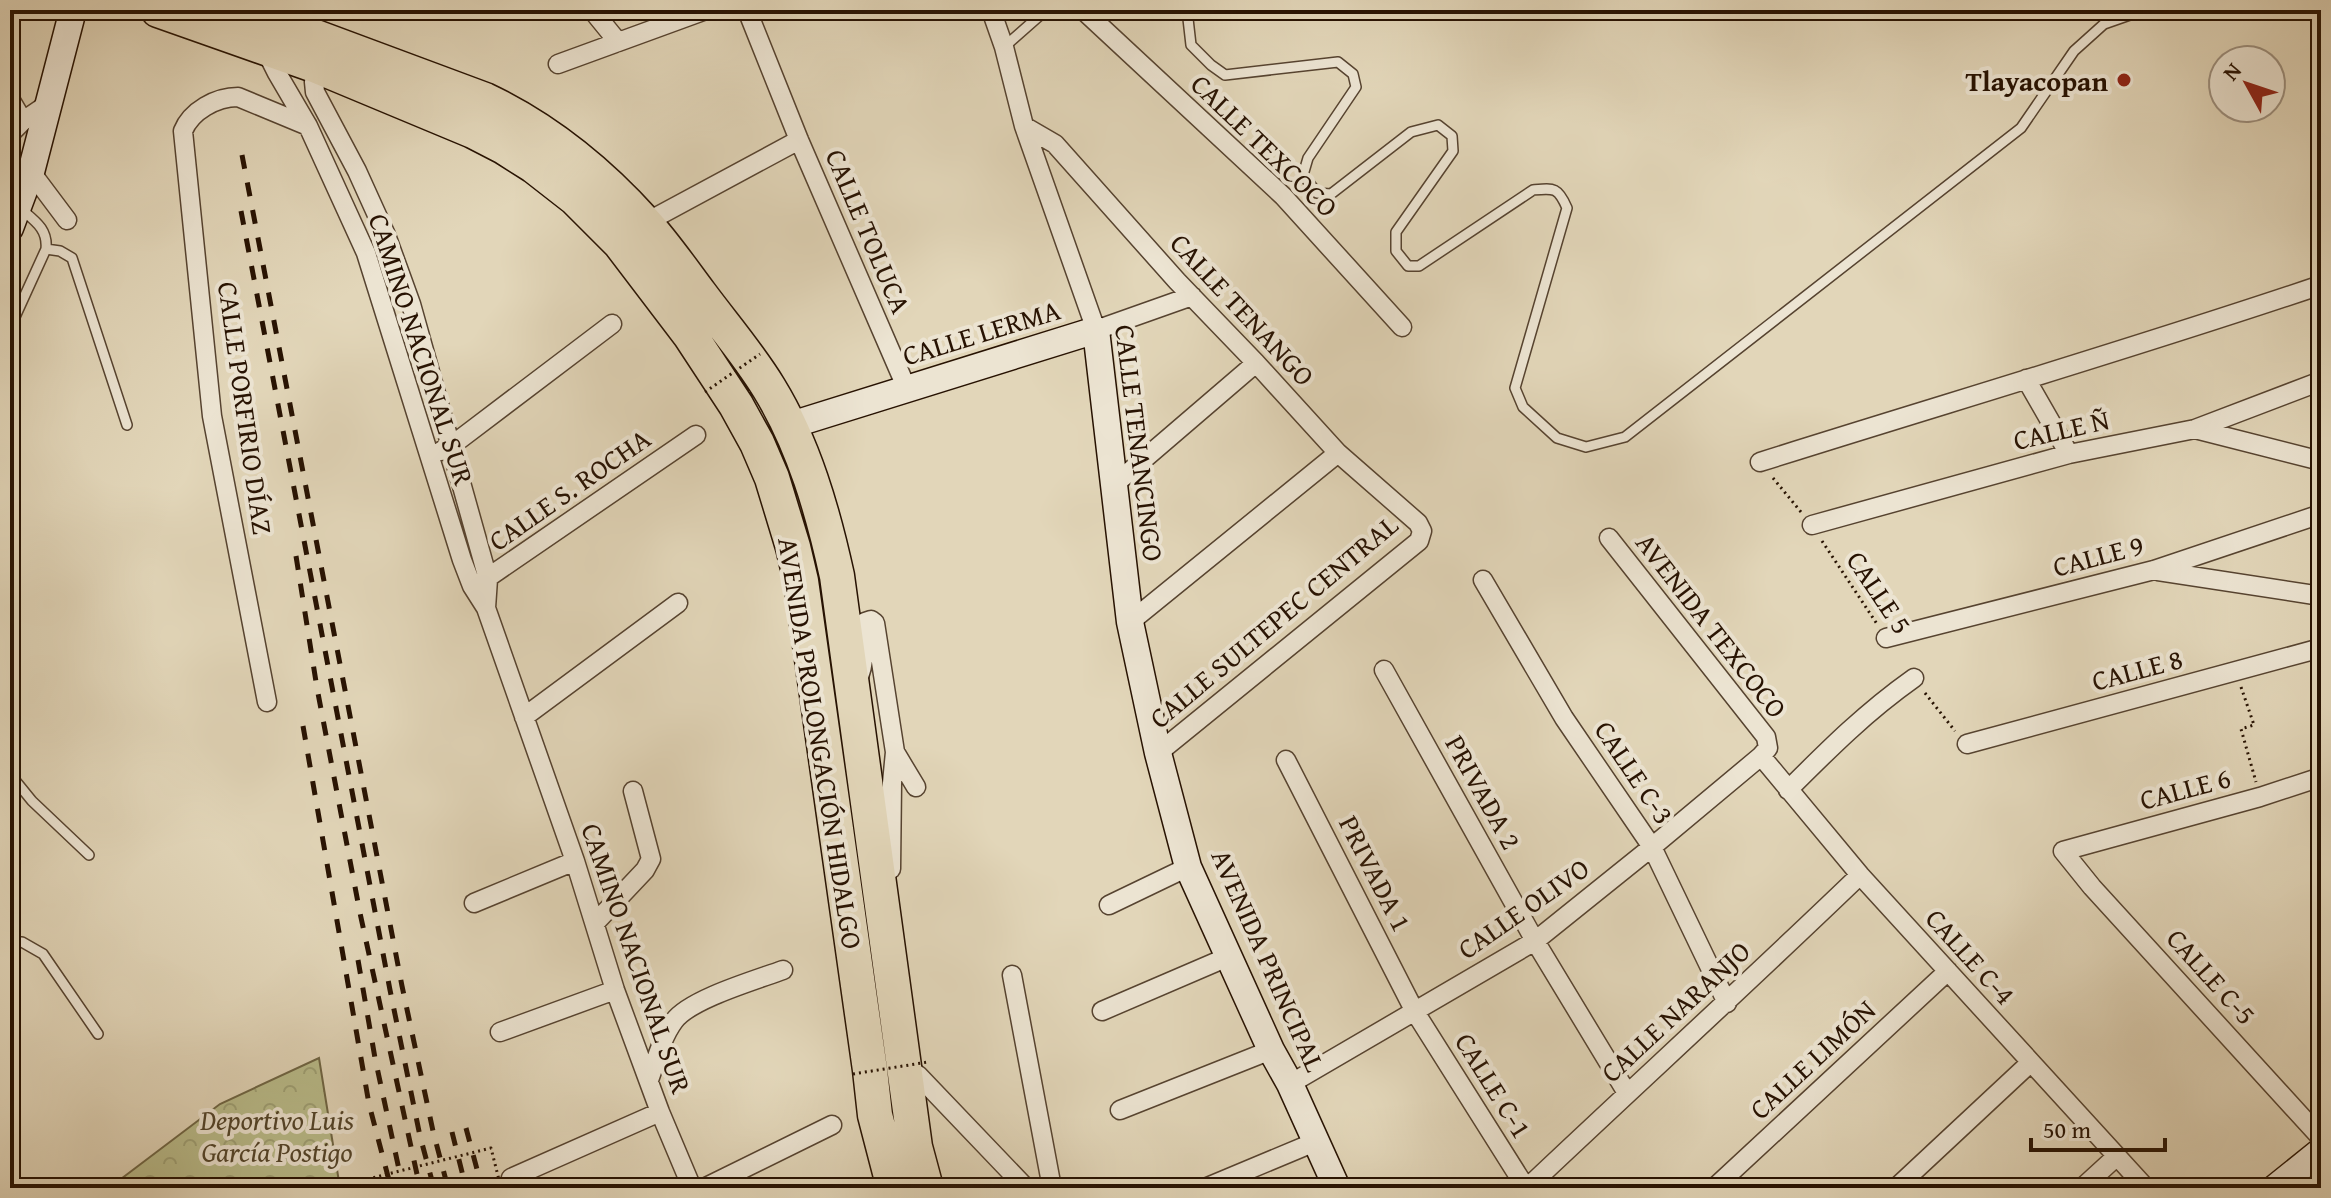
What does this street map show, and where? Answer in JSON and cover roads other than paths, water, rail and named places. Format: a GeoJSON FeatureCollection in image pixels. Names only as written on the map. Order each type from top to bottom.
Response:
{"type":"FeatureCollection","features":[{"type":"Feature","properties":{"kind":"highway","name":"AVENIDA PROLONGACIÓN HIDALGO"},"geometry":{"type":"LineString","coordinates":[[158,10],[272,35],[321,54],[504,147],[534,166],[575,198],[620,243],[690,335],[736,405],[772,478],[801,581],[875,1115],[894,1188]]}},
{"type":"Feature","properties":{"kind":"highway","name":"AVENIDA PROLONGACIÓN HIDALGO"},"geometry":{"type":"LineString","coordinates":[[243,10],[272,35]]}},
{"type":"Feature","properties":{"kind":"highway","name":"AVENIDA PROLONGACIÓN HIDALGO"},"geometry":{"type":"LineString","coordinates":[[321,54],[438,81],[516,114],[595,171],[645,223],[769,388],[820,503],[837,576],[915,1147],[926,1188]]}},
{"type":"Feature","properties":{"kind":"highway"},"geometry":{"type":"LineString","coordinates":[[784,516],[820,503]]}},
{"type":"Feature","properties":{"kind":"street"},"geometry":{"type":"LineString","coordinates":[[14,217],[31,172],[73,10]]}},
{"type":"Feature","properties":{"kind":"street"},"geometry":{"type":"LineString","coordinates":[[592,10],[618,42]]}},
{"type":"Feature","properties":{"kind":"street"},"geometry":{"type":"LineString","coordinates":[[558,64],[706,10]]}},
{"type":"Feature","properties":{"kind":"street","name":"CALLE TOLUCA"},"geometry":{"type":"LineString","coordinates":[[747,10],[799,140],[907,389]]}},
{"type":"Feature","properties":{"kind":"street","name":"CALLE TENANCINGO"},"geometry":{"type":"LineString","coordinates":[[991,10],[1024,126],[1096,330],[1130,622],[1158,753]]}},
{"type":"Feature","properties":{"kind":"street","name":"CALLE TEXCOCO"},"geometry":{"type":"LineString","coordinates":[[1083,10],[1283,196],[1402,327]]}},
{"type":"Feature","properties":{"kind":"street","name":"CAMINO NACIONAL SUR"},"geometry":{"type":"LineString","coordinates":[[272,35],[270,59],[308,126],[366,253],[429,457],[480,583]]}},
{"type":"Feature","properties":{"kind":"street","name":"CAMINO NACIONAL SUR"},"geometry":{"type":"LineString","coordinates":[[321,54],[315,92],[357,171],[386,235],[411,304],[451,446],[486,608],[575,861],[615,990],[692,1188]]}},
{"type":"Feature","properties":{"kind":"street","name":"CALLE PORFIRIO DÍAZ"},"geometry":{"type":"LineString","coordinates":[[267,702],[212,416],[183,131],[197,110],[231,97],[238,97],[308,126]]}},
{"type":"Feature","properties":{"kind":"street"},"geometry":{"type":"LineString","coordinates":[[10,99],[16,128],[48,104]]}},
{"type":"Feature","properties":{"kind":"street","name":"CALLE TENANGO"},"geometry":{"type":"LineString","coordinates":[[1024,126],[1055,144],[1338,453],[1418,523],[1422,531]]}},
{"type":"Feature","properties":{"kind":"street","name":"CALLE TOLUCA"},"geometry":{"type":"LineString","coordinates":[[645,223],[799,140]]}},
{"type":"Feature","properties":{"kind":"street"},"geometry":{"type":"LineString","coordinates":[[31,172],[67,220]]}},
{"type":"Feature","properties":{"kind":"street"},"geometry":{"type":"LineString","coordinates":[[1760,462],[2182,333],[2321,285]]}},
{"type":"Feature","properties":{"kind":"street","name":"CALLE LERMA"},"geometry":{"type":"LineString","coordinates":[[788,426],[1096,330],[1192,296]]}},
{"type":"Feature","properties":{"kind":"street"},"geometry":{"type":"LineString","coordinates":[[429,457],[451,446],[612,324]]}},
{"type":"Feature","properties":{"kind":"street"},"geometry":{"type":"LineString","coordinates":[[1115,484],[1256,363]]}},
{"type":"Feature","properties":{"kind":"street"},"geometry":{"type":"LineString","coordinates":[[2026,379],[2069,454]]}},
{"type":"Feature","properties":{"kind":"street","name":"CALLE Ñ"},"geometry":{"type":"LineString","coordinates":[[1812,525],[2069,454],[2195,429],[2321,381]]}},
{"type":"Feature","properties":{"kind":"street"},"geometry":{"type":"LineString","coordinates":[[2195,429],[2321,461]]}},
{"type":"Feature","properties":{"kind":"street","name":"CALLE S. ROCHA"},"geometry":{"type":"LineString","coordinates":[[480,583],[696,435]]}},
{"type":"Feature","properties":{"kind":"street"},"geometry":{"type":"LineString","coordinates":[[1130,622],[1338,453]]}},
{"type":"Feature","properties":{"kind":"street","name":"CALLE 9"},"geometry":{"type":"LineString","coordinates":[[1886,638],[2154,570],[2321,514]]}},
{"type":"Feature","properties":{"kind":"street","name":"CALLE SULTEPEC CENTRAL"},"geometry":{"type":"LineString","coordinates":[[1158,753],[1419,541],[1422,531]]}},
{"type":"Feature","properties":{"kind":"street","name":"AVENIDA TEXCOCO"},"geometry":{"type":"LineString","coordinates":[[1609,538],[1766,737],[1765,752]]}},
{"type":"Feature","properties":{"kind":"street"},"geometry":{"type":"LineString","coordinates":[[2154,570],[2321,596]]}},
{"type":"Feature","properties":{"kind":"street","name":"CALLE C-3"},"geometry":{"type":"LineString","coordinates":[[1483,580],[1564,718],[1652,847],[1727,1003]]}},
{"type":"Feature","properties":{"kind":"street"},"geometry":{"type":"LineString","coordinates":[[524,717],[678,603]]}},
{"type":"Feature","properties":{"kind":"street"},"geometry":{"type":"LineString","coordinates":[[852,695],[865,656],[865,622],[871,620],[875,623],[883,665],[895,752],[891,884],[923,1069],[931,1153],[940,1188]]}},
{"type":"Feature","properties":{"kind":"street","name":"CALLE 8"},"geometry":{"type":"LineString","coordinates":[[1967,744],[2321,648]]}},
{"type":"Feature","properties":{"kind":"street","name":"PRIVADA 2"},"geometry":{"type":"LineString","coordinates":[[1384,670],[1535,941],[1627,1093]]}},
{"type":"Feature","properties":{"kind":"street"},"geometry":{"type":"LineString","coordinates":[[1788,790],[1848,729],[1914,678]]}},
{"type":"Feature","properties":{"kind":"street"},"geometry":{"type":"LineString","coordinates":[[895,752],[916,787]]}},
{"type":"Feature","properties":{"kind":"street","name":"CALLE C-4"},"geometry":{"type":"LineString","coordinates":[[1765,752],[1788,790],[1860,875],[2146,1188]]}},
{"type":"Feature","properties":{"kind":"street","name":"CALLE OLIVO"},"geometry":{"type":"LineString","coordinates":[[1290,1084],[1535,941],[1765,752]]}},
{"type":"Feature","properties":{"kind":"street","name":"AVENIDA PRINCIPAL"},"geometry":{"type":"LineString","coordinates":[[1158,753],[1188,867],[1337,1188]]}},
{"type":"Feature","properties":{"kind":"street","name":"PRIVADA 1"},"geometry":{"type":"LineString","coordinates":[[1286,760],[1415,1012]]}},
{"type":"Feature","properties":{"kind":"street","name":"CALLE 6"},"geometry":{"type":"LineString","coordinates":[[2063,851],[2260,797],[2321,777]]}},
{"type":"Feature","properties":{"kind":"street"},"geometry":{"type":"LineString","coordinates":[[595,923],[645,870],[651,859],[633,791]]}},
{"type":"Feature","properties":{"kind":"street","name":"CALLE C-5"},"geometry":{"type":"LineString","coordinates":[[2063,851],[2092,887],[2321,1138]]}},
{"type":"Feature","properties":{"kind":"street"},"geometry":{"type":"LineString","coordinates":[[474,903],[575,861]]}},
{"type":"Feature","properties":{"kind":"street"},"geometry":{"type":"LineString","coordinates":[[1109,905],[1188,867]]}},
{"type":"Feature","properties":{"kind":"street","name":"CALLE NARANJO"},"geometry":{"type":"LineString","coordinates":[[1526,1188],[1727,1003],[1860,875]]}},
{"type":"Feature","properties":{"kind":"street"},"geometry":{"type":"LineString","coordinates":[[1102,1011],[1230,956]]}},
{"type":"Feature","properties":{"kind":"street"},"geometry":{"type":"LineString","coordinates":[[649,1080],[672,1023],[683,1011],[783,970]]}},
{"type":"Feature","properties":{"kind":"street","name":"CALLE LIMÓN"},"geometry":{"type":"LineString","coordinates":[[1714,1188],[1948,971]]}},
{"type":"Feature","properties":{"kind":"street"},"geometry":{"type":"LineString","coordinates":[[1012,975],[1052,1188]]}},
{"type":"Feature","properties":{"kind":"street"},"geometry":{"type":"LineString","coordinates":[[500,1032],[615,990]]}},
{"type":"Feature","properties":{"kind":"street","name":"CALLE C-1"},"geometry":{"type":"LineString","coordinates":[[1415,1012],[1526,1188]]}},
{"type":"Feature","properties":{"kind":"street"},"geometry":{"type":"LineString","coordinates":[[1120,1110],[1271,1050]]}},
{"type":"Feature","properties":{"kind":"street"},"geometry":{"type":"LineString","coordinates":[[1896,1188],[2030,1063]]}},
{"type":"Feature","properties":{"kind":"street"},"geometry":{"type":"LineString","coordinates":[[923,1069],[1026,1188]]}},
{"type":"Feature","properties":{"kind":"street"},"geometry":{"type":"LineString","coordinates":[[509,1188],[511,1178],[660,1112]]}},
{"type":"Feature","properties":{"kind":"street"},"geometry":{"type":"LineString","coordinates":[[704,1188],[832,1125]]}},
{"type":"Feature","properties":{"kind":"street"},"geometry":{"type":"LineString","coordinates":[[1205,1188],[1315,1142]]}},
{"type":"Feature","properties":{"kind":"street"},"geometry":{"type":"LineString","coordinates":[[2275,1188],[2321,1151]]}},
{"type":"Feature","properties":{"kind":"street"},"geometry":{"type":"LineString","coordinates":[[2082,1188],[2117,1156]]}},
{"type":"Feature","properties":{"kind":"lane"},"geometry":{"type":"LineString","coordinates":[[1004,47],[1046,10]]}},
{"type":"Feature","properties":{"kind":"lane"},"geometry":{"type":"LineString","coordinates":[[1187,10],[1191,45],[1225,75],[1338,62],[1353,74],[1356,87],[1308,158],[1303,175],[1317,193],[1331,194],[1411,132],[1438,125],[1452,136],[1453,151],[1396,232],[1396,251],[1408,266],[1419,266],[1533,190],[1551,188],[1561,194],[1567,208],[1515,388],[1523,407],[1557,438],[1586,447],[1625,437],[2021,128],[2074,51],[2104,24],[2144,10]]}},
{"type":"Feature","properties":{"kind":"lane"},"geometry":{"type":"LineString","coordinates":[[10,328],[46,249],[47,237],[40,225],[14,217]]}},
{"type":"Feature","properties":{"kind":"lane"},"geometry":{"type":"LineString","coordinates":[[46,249],[60,251],[72,258],[127,425]]}},
{"type":"Feature","properties":{"kind":"lane"},"geometry":{"type":"LineString","coordinates":[[10,774],[32,801],[89,855]]}},
{"type":"Feature","properties":{"kind":"lane"},"geometry":{"type":"LineString","coordinates":[[10,942],[22,942],[43,954],[98,1034]]}},
{"type":"Feature","properties":{"kind":"railway"},"geometry":{"type":"LineString","coordinates":[[242,155],[402,986],[448,1188]]}},
{"type":"Feature","properties":{"kind":"railway"},"geometry":{"type":"LineString","coordinates":[[241,211],[390,990],[434,1188]]}},
{"type":"Feature","properties":{"kind":"railway"},"geometry":{"type":"LineString","coordinates":[[296,556],[317,688],[360,913],[420,1188]]}},
{"type":"Feature","properties":{"kind":"railway"},"geometry":{"type":"LineString","coordinates":[[303,726],[369,1104],[391,1188]]}},
{"type":"Feature","properties":{"kind":"railway"},"geometry":{"type":"LineString","coordinates":[[358,960],[403,1188]]}},
{"type":"Feature","properties":{"kind":"railway"},"geometry":{"type":"LineString","coordinates":[[466,1128],[482,1188]]}},
{"type":"Feature","properties":{"kind":"railway"},"geometry":{"type":"LineString","coordinates":[[452,1132],[466,1188]]}},
{"type":"Feature","properties":{"kind":"place","name":"Tlayacopan"},"geometry":{"type":"Point","coordinates":[2124,80]}},
{"type":"Feature","properties":{"kind":"park label","name":"Deportivo Luis García Postigo"},"geometry":{"type":"Point","coordinates":[277,1135]}}]}
